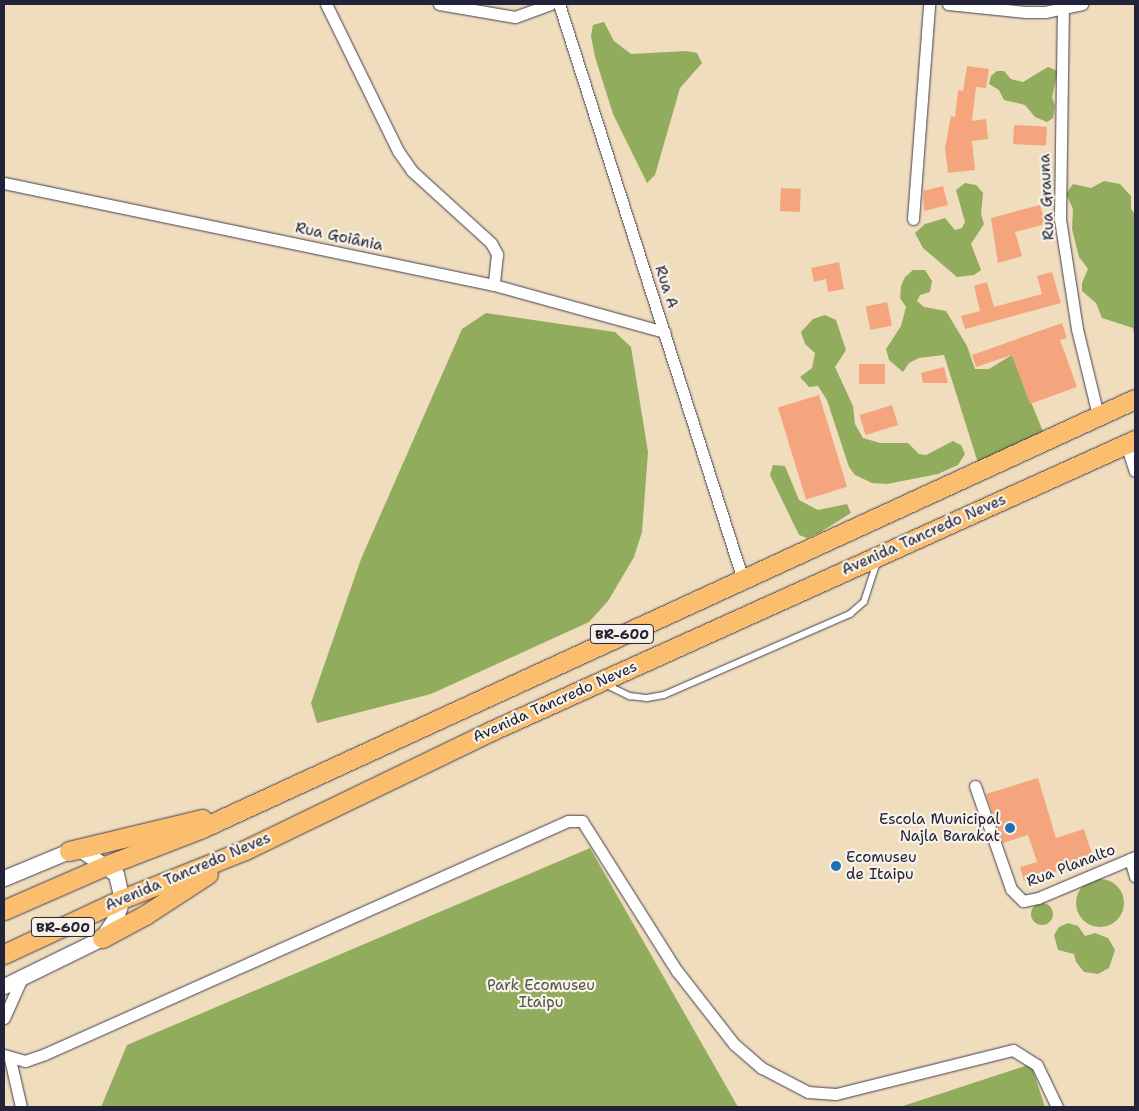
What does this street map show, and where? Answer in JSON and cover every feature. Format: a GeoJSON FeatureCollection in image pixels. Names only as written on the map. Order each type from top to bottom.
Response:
{"type":"FeatureCollection","features":[{"type":"Feature","properties":{"kind":"main road","name":"BR-600"},"geometry":{"type":"LineString","coordinates":[[4,910],[107,865],[200,829],[233,812],[1135,399]]}},
{"type":"Feature","properties":{"kind":"main road","name":"Avenida Tancredo Neves"},"geometry":{"type":"LineString","coordinates":[[4,954],[122,899],[245,850],[491,731],[1130,442]]}},
{"type":"Feature","properties":{"kind":"main road"},"geometry":{"type":"LineString","coordinates":[[69,851],[233,812]]}},
{"type":"Feature","properties":{"kind":"main road"},"geometry":{"type":"LineString","coordinates":[[102,938],[145,915],[245,850]]}},
{"type":"Feature","properties":{"kind":"street"},"geometry":{"type":"LineString","coordinates":[[326,4],[398,151],[412,171],[491,243],[497,254],[494,285]]}},
{"type":"Feature","properties":{"kind":"street"},"geometry":{"type":"LineString","coordinates":[[440,4],[515,18],[550,4]]}},
{"type":"Feature","properties":{"kind":"street","name":"Rua A"},"geometry":{"type":"LineString","coordinates":[[559,4],[743,580]]}},
{"type":"Feature","properties":{"kind":"street"},"geometry":{"type":"LineString","coordinates":[[913,219],[929,4]]}},
{"type":"Feature","properties":{"kind":"street"},"geometry":{"type":"LineString","coordinates":[[948,4],[1026,12],[1082,4]]}},
{"type":"Feature","properties":{"kind":"street","name":"Rua Grauna"},"geometry":{"type":"LineString","coordinates":[[1063,6],[1060,219],[1077,329],[1098,415]]}},
{"type":"Feature","properties":{"kind":"street","name":"Rua Goiânia"},"geometry":{"type":"LineString","coordinates":[[4,182],[494,285],[665,332]]}},
{"type":"Feature","properties":{"kind":"street"},"geometry":{"type":"LineString","coordinates":[[1130,442],[1135,471]]}},
{"type":"Feature","properties":{"kind":"street","name":"Rua Planalto"},"geometry":{"type":"LineString","coordinates":[[975,786],[1011,890],[1022,901],[1038,898],[1132,858]]}},
{"type":"Feature","properties":{"kind":"street"},"geometry":{"type":"LineString","coordinates":[[21,1107],[7,1057],[25,1060],[45,1054],[568,821],[582,821],[677,971],[734,1044],[762,1068],[808,1092],[836,1094],[1014,1050],[1037,1065],[1057,1107]]}},
{"type":"Feature","properties":{"kind":"street"},"geometry":{"type":"LineString","coordinates":[[4,878],[69,851],[83,851],[107,865],[116,874],[122,899],[116,917],[102,938],[4,986]]}},
{"type":"Feature","properties":{"kind":"street"},"geometry":{"type":"LineString","coordinates":[[1132,858],[1135,876]]}},
{"type":"Feature","properties":{"kind":"street"},"geometry":{"type":"LineString","coordinates":[[4,1018],[22,978]]}},
{"type":"Feature","properties":{"kind":"lane"},"geometry":{"type":"LineString","coordinates":[[601,682],[630,696],[647,698],[664,695],[850,614],[864,602],[871,587],[878,557]]}},
{"type":"Feature","properties":{"kind":"green space"},"geometry":{"type":"Polygon","coordinates":[[[604,22],[614,41],[631,54],[686,51],[697,53],[702,63],[680,88],[655,175],[647,183],[613,114],[595,57],[591,36],[593,25],[604,22]]]}},
{"type":"Feature","properties":{"kind":"green space"},"geometry":{"type":"Polygon","coordinates":[[[1048,67],[1058,71],[1052,97],[1055,106],[1053,118],[1047,122],[1035,117],[1025,105],[1004,100],[999,90],[989,84],[991,76],[997,71],[1004,71],[1011,79],[1023,82],[1048,67]]]}},
{"type":"Feature","properties":{"kind":"green space"},"geometry":{"type":"Polygon","coordinates":[[[1104,181],[1120,184],[1131,196],[1131,209],[1135,214],[1135,341],[1133,328],[1102,318],[1096,303],[1082,291],[1082,283],[1088,269],[1079,257],[1072,229],[1073,209],[1066,194],[1073,184],[1091,188],[1104,181]]]}},
{"type":"Feature","properties":{"kind":"green space"},"geometry":{"type":"Polygon","coordinates":[[[965,183],[976,185],[983,193],[981,214],[984,224],[971,244],[981,270],[974,275],[957,277],[923,248],[915,233],[925,224],[945,218],[955,230],[962,228],[965,222],[956,190],[965,183]]]}},
{"type":"Feature","properties":{"kind":"green space"},"geometry":{"type":"Polygon","coordinates":[[[913,270],[925,270],[932,281],[930,292],[920,295],[917,301],[924,307],[946,311],[967,346],[975,369],[989,369],[1012,355],[1044,434],[978,463],[944,355],[919,358],[909,363],[903,372],[889,360],[886,349],[901,326],[906,307],[900,298],[901,286],[905,277],[913,270]]]}},
{"type":"Feature","properties":{"kind":"green space"},"geometry":{"type":"Polygon","coordinates":[[[486,313],[615,332],[631,347],[648,452],[642,532],[634,557],[608,601],[589,622],[431,694],[317,723],[311,703],[361,559],[462,329],[486,313]]]}},
{"type":"Feature","properties":{"kind":"green space"},"geometry":{"type":"Polygon","coordinates":[[[825,315],[836,320],[846,350],[835,367],[853,406],[855,424],[863,438],[880,443],[908,443],[919,454],[926,455],[953,441],[961,445],[965,454],[958,465],[938,474],[887,484],[872,483],[855,475],[849,467],[827,400],[818,386],[809,387],[800,377],[812,368],[815,353],[805,344],[801,332],[813,319],[825,315]]]}},
{"type":"Feature","properties":{"kind":"green space"},"geometry":{"type":"Polygon","coordinates":[[[773,465],[785,466],[799,500],[818,510],[847,504],[851,513],[819,533],[807,538],[799,535],[770,475],[773,465]]]}},
{"type":"Feature","properties":{"kind":"green space","name":"Park Ecomuseu Itaipu"},"geometry":{"type":"Polygon","coordinates":[[[590,848],[738,1107],[101,1107],[127,1045],[590,848]]]}},
{"type":"Feature","properties":{"kind":"green space"},"geometry":{"type":"Polygon","coordinates":[[[1095,879],[1105,879],[1114,883],[1120,889],[1123,894],[1123,912],[1114,923],[1105,927],[1095,927],[1086,923],[1080,917],[1076,908],[1076,898],[1080,889],[1086,883],[1095,879]]]}},
{"type":"Feature","properties":{"kind":"green space"},"geometry":{"type":"Polygon","coordinates":[[[1042,903],[1050,906],[1053,914],[1050,922],[1042,925],[1034,922],[1031,914],[1034,906],[1042,903]]]}},
{"type":"Feature","properties":{"kind":"green space"},"geometry":{"type":"Polygon","coordinates":[[[1068,923],[1078,926],[1085,936],[1095,933],[1108,938],[1115,950],[1109,968],[1098,974],[1084,972],[1076,962],[1074,954],[1058,950],[1054,935],[1059,927],[1068,923]]]}},
{"type":"Feature","properties":{"kind":"green space"},"geometry":{"type":"Polygon","coordinates":[[[1031,1064],[1045,1107],[900,1107],[1031,1064]]]}},
{"type":"Feature","properties":{"kind":"building"},"geometry":{"type":"Polygon","coordinates":[[[967,66],[989,69],[986,88],[976,87],[972,121],[986,119],[988,139],[972,141],[975,170],[948,173],[945,148],[951,116],[955,117],[958,90],[963,91],[967,66]]]}},
{"type":"Feature","properties":{"kind":"building"},"geometry":{"type":"Polygon","coordinates":[[[1014,125],[1047,127],[1046,146],[1013,144],[1014,125]]]}},
{"type":"Feature","properties":{"kind":"building"},"geometry":{"type":"Polygon","coordinates":[[[943,186],[948,205],[924,211],[923,191],[943,186]]]}},
{"type":"Feature","properties":{"kind":"building"},"geometry":{"type":"Polygon","coordinates":[[[781,188],[801,189],[800,212],[780,211],[781,188]]]}},
{"type":"Feature","properties":{"kind":"building"},"geometry":{"type":"Polygon","coordinates":[[[1040,205],[1046,224],[1015,232],[1022,256],[998,263],[991,218],[1040,205]]]}},
{"type":"Feature","properties":{"kind":"building"},"geometry":{"type":"Polygon","coordinates":[[[839,262],[844,289],[828,292],[826,279],[814,282],[811,268],[839,262]]]}},
{"type":"Feature","properties":{"kind":"building"},"geometry":{"type":"Polygon","coordinates":[[[1052,272],[1061,303],[965,329],[961,316],[980,311],[974,286],[987,282],[994,307],[1042,294],[1037,276],[1052,272]]]}},
{"type":"Feature","properties":{"kind":"building"},"geometry":{"type":"Polygon","coordinates":[[[887,302],[892,325],[870,330],[865,307],[887,302]]]}},
{"type":"Feature","properties":{"kind":"building"},"geometry":{"type":"Polygon","coordinates":[[[1062,323],[1067,338],[1060,340],[1077,387],[1030,404],[1012,355],[976,367],[972,355],[1062,323]]]}},
{"type":"Feature","properties":{"kind":"building"},"geometry":{"type":"Polygon","coordinates":[[[859,364],[885,364],[885,384],[859,384],[859,364]]]}},
{"type":"Feature","properties":{"kind":"building"},"geometry":{"type":"Polygon","coordinates":[[[944,367],[948,383],[923,383],[921,373],[944,367]]]}},
{"type":"Feature","properties":{"kind":"building"},"geometry":{"type":"Polygon","coordinates":[[[819,395],[847,487],[806,499],[778,408],[819,395]]]}},
{"type":"Feature","properties":{"kind":"building"},"geometry":{"type":"Polygon","coordinates":[[[892,405],[898,425],[866,435],[859,415],[892,405]]]}},
{"type":"Feature","properties":{"kind":"building"},"geometry":{"type":"Polygon","coordinates":[[[1038,778],[1056,838],[1084,829],[1094,860],[1024,881],[1020,867],[1037,862],[1028,835],[1003,843],[986,794],[1038,778]]]}},
{"type":"Feature","properties":{"kind":"place","name":"Escola Municipal Najla Barakat"},"geometry":{"type":"Point","coordinates":[1010,828]}},
{"type":"Feature","properties":{"kind":"place","name":"Ecomuseu de Itaipu"},"geometry":{"type":"Point","coordinates":[836,866]}}]}
